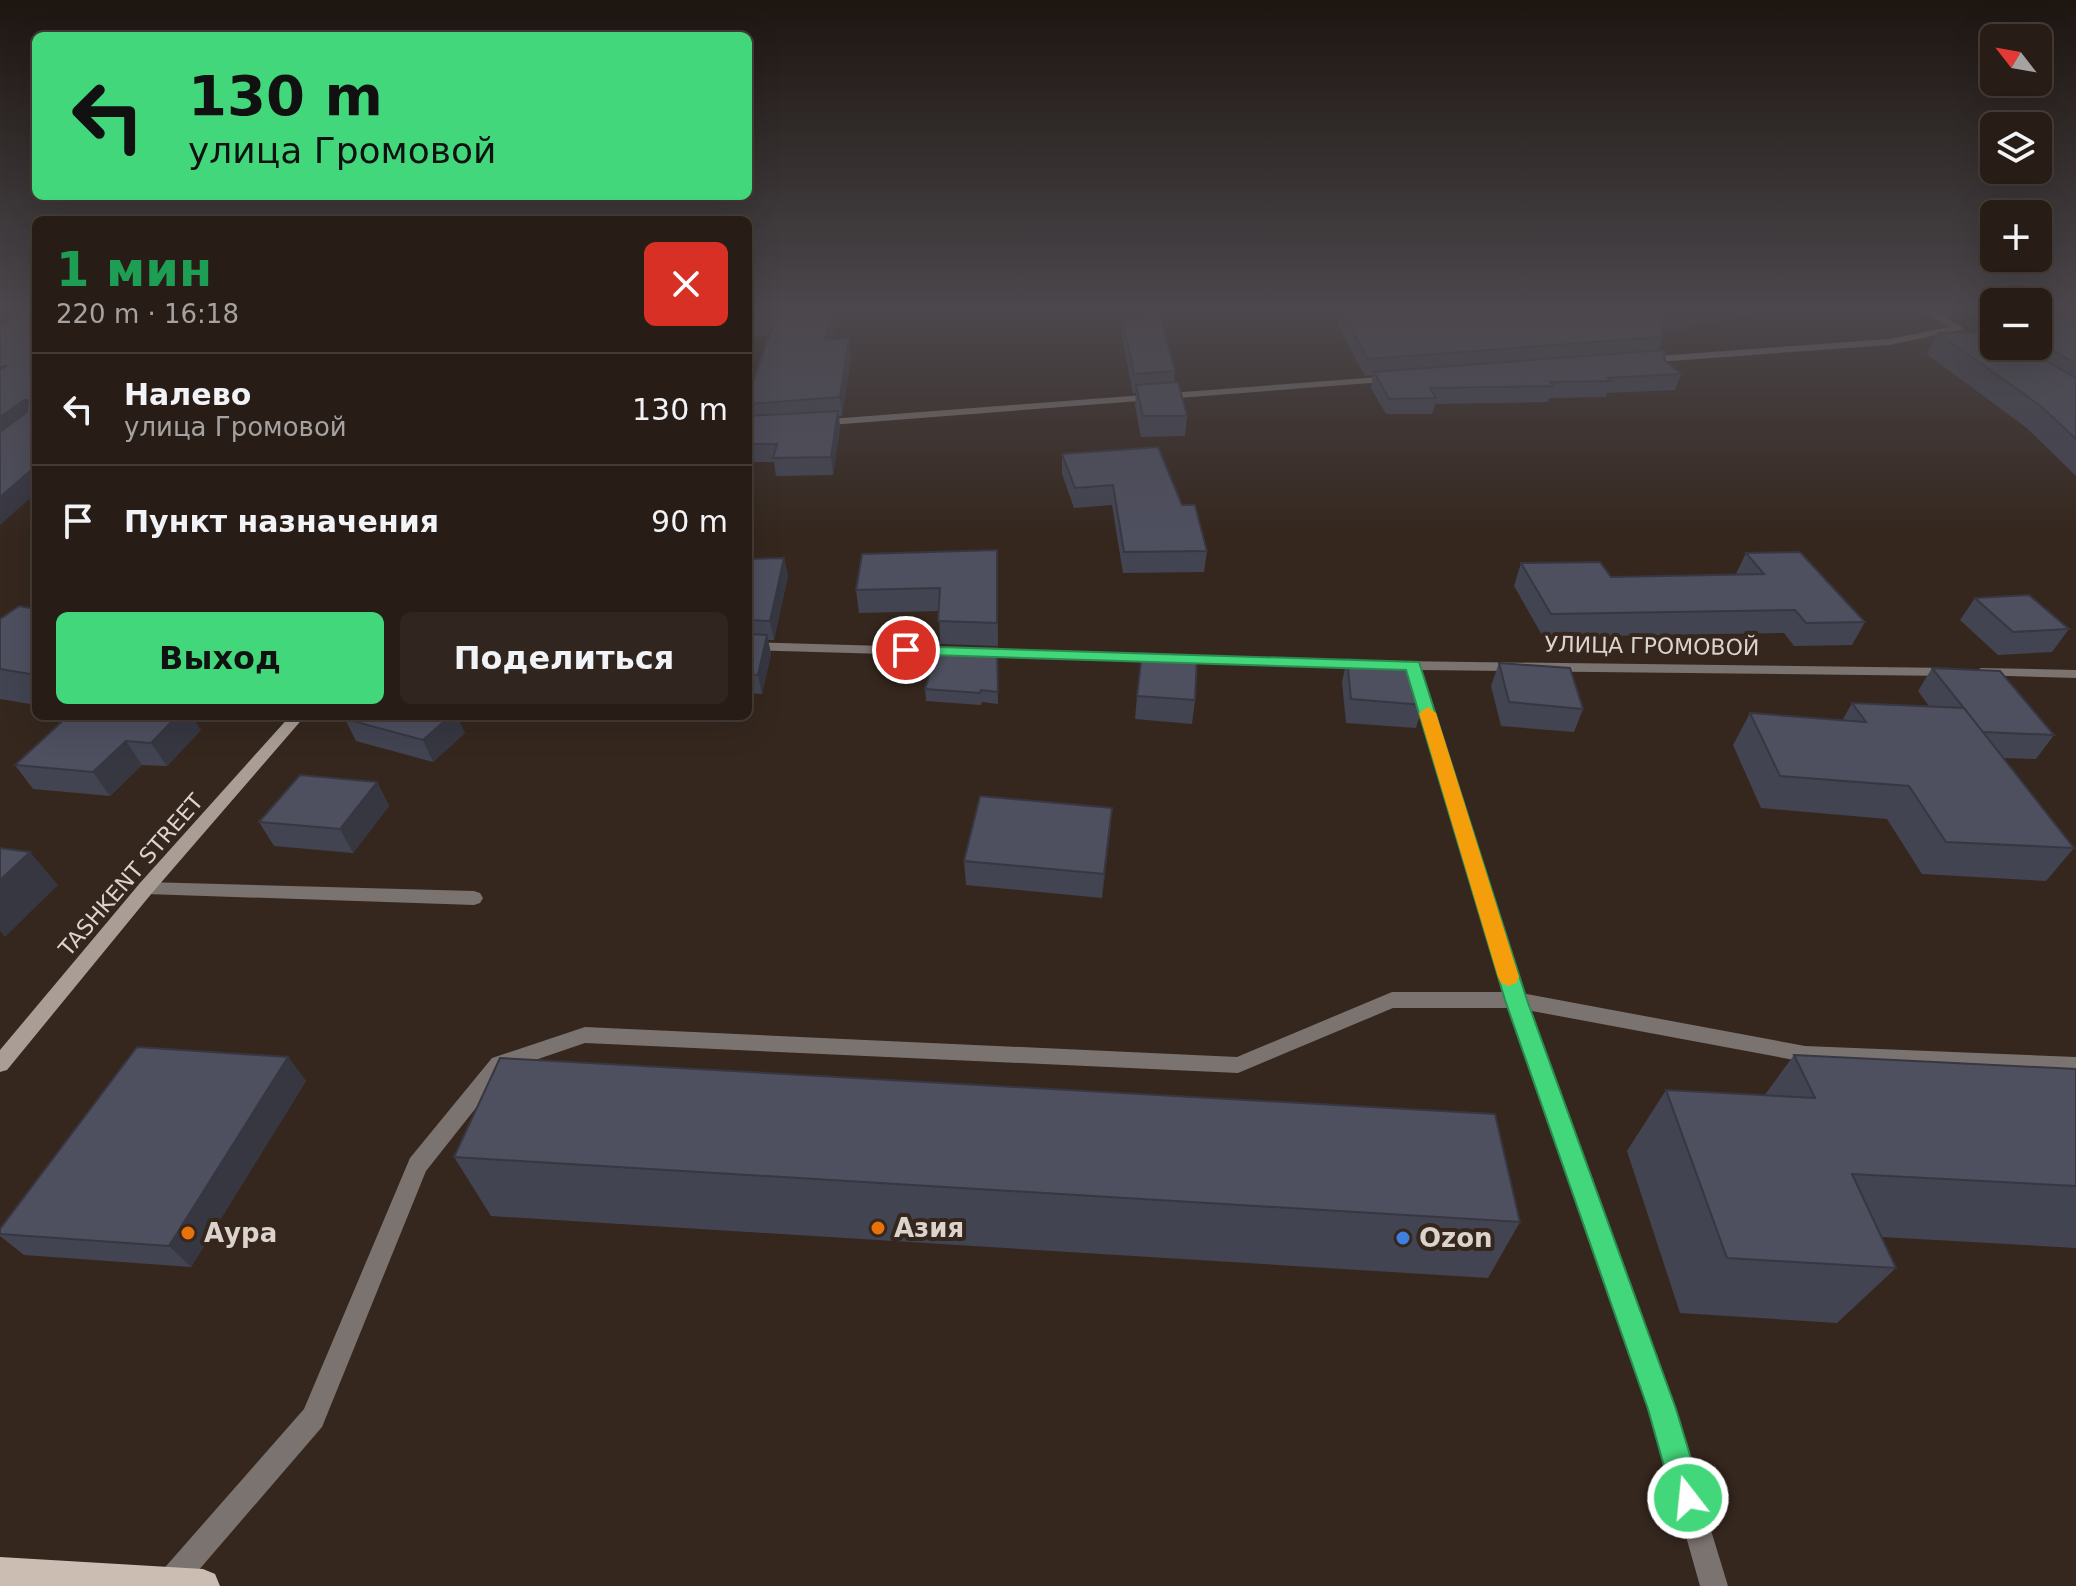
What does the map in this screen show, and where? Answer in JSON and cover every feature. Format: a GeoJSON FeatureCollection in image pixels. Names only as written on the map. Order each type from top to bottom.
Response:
{"type":"FeatureCollection","features":[{"type":"Feature","properties":{"kind":"main road","name":"TASHKENT STREET"},"geometry":{"type":"LineString","coordinates":[[0,1064],[146,888],[294,720]]}},
{"type":"Feature","properties":{"kind":"main road"},"geometry":{"type":"LineString","coordinates":[[13,1578],[203,1586]]}},
{"type":"Feature","properties":{"kind":"street"},"geometry":{"type":"LineString","coordinates":[[797,425],[1298,386]]}},
{"type":"Feature","properties":{"kind":"street","name":"УЛИЦА ГРОМОВОЙ"},"geometry":{"type":"LineString","coordinates":[[752,646],[1413,665],[2076,674]]}},
{"type":"Feature","properties":{"kind":"street"},"geometry":{"type":"LineString","coordinates":[[1413,665],[1516,1000],[1662,1409],[1714,1586]]}},
{"type":"Feature","properties":{"kind":"street"},"geometry":{"type":"LineString","coordinates":[[146,888],[474,898]]}},
{"type":"Feature","properties":{"kind":"street"},"geometry":{"type":"LineString","coordinates":[[169,1584],[313,1418],[418,1165],[499,1064],[585,1035],[1238,1065],[1392,1000],[1516,1000],[1805,1054],[2076,1065]]}},
{"type":"Feature","properties":{"kind":"building"},"geometry":{"type":"Polygon","coordinates":[[[0,386],[32,386],[32,469],[0,497],[0,432],[27,412],[28,400],[0,417],[0,386]]]}},
{"type":"Feature","properties":{"kind":"building"},"geometry":{"type":"Polygon","coordinates":[[[752,386],[842,386],[840,397],[752,404],[752,386]]]}},
{"type":"Feature","properties":{"kind":"building"},"geometry":{"type":"Polygon","coordinates":[[[1136,386],[1179,386],[1187,416],[1143,416],[1136,386]]]}},
{"type":"Feature","properties":{"kind":"building"},"geometry":{"type":"Polygon","coordinates":[[[1382,386],[1552,386],[1430,388],[1436,398],[1389,399],[1382,386]]]}},
{"type":"Feature","properties":{"kind":"building"},"geometry":{"type":"Polygon","coordinates":[[[2013,386],[2076,386],[2076,439],[2042,407],[2013,386]]]}},
{"type":"Feature","properties":{"kind":"building"},"geometry":{"type":"Polygon","coordinates":[[[838,411],[831,457],[773,458],[777,444],[752,444],[752,416],[838,411]]]}},
{"type":"Feature","properties":{"kind":"building"},"geometry":{"type":"Polygon","coordinates":[[[1158,447],[1182,505],[1195,505],[1207,551],[1124,552],[1113,485],[1075,488],[1062,454],[1158,447]]]}},
{"type":"Feature","properties":{"kind":"building"},"geometry":{"type":"Polygon","coordinates":[[[997,550],[997,623],[938,621],[940,588],[856,590],[862,554],[997,550]]]}},
{"type":"Feature","properties":{"kind":"building"},"geometry":{"type":"Polygon","coordinates":[[[1800,552],[1865,622],[1806,623],[1795,610],[1551,614],[1521,563],[1600,562],[1611,577],[1764,574],[1746,553],[1800,552]]]}},
{"type":"Feature","properties":{"kind":"building"},"geometry":{"type":"Polygon","coordinates":[[[784,558],[770,621],[752,620],[752,559],[784,558]]]}},
{"type":"Feature","properties":{"kind":"building"},"geometry":{"type":"Polygon","coordinates":[[[2029,595],[2069,629],[2013,632],[1975,598],[2029,595]]]}},
{"type":"Feature","properties":{"kind":"building"},"geometry":{"type":"Polygon","coordinates":[[[19,606],[32,608],[32,674],[0,669],[0,619],[19,606]]]}},
{"type":"Feature","properties":{"kind":"building"},"geometry":{"type":"Polygon","coordinates":[[[752,634],[767,635],[758,675],[752,674],[752,634]]]}},
{"type":"Feature","properties":{"kind":"building"},"geometry":{"type":"Polygon","coordinates":[[[938,647],[997,648],[998,692],[925,689],[938,647]]]}},
{"type":"Feature","properties":{"kind":"building"},"geometry":{"type":"Polygon","coordinates":[[[1142,653],[1197,657],[1195,700],[1137,696],[1142,653]]]}},
{"type":"Feature","properties":{"kind":"building"},"geometry":{"type":"Polygon","coordinates":[[[1347,659],[1416,665],[1423,705],[1351,699],[1347,659]]]}},
{"type":"Feature","properties":{"kind":"building"},"geometry":{"type":"Polygon","coordinates":[[[1499,663],[1570,668],[1583,709],[1509,702],[1499,663]]]}},
{"type":"Feature","properties":{"kind":"building"},"geometry":{"type":"Polygon","coordinates":[[[1932,668],[2000,671],[2054,735],[1983,732],[1932,668]]]}},
{"type":"Feature","properties":{"kind":"building"},"geometry":{"type":"Polygon","coordinates":[[[1852,703],[1964,708],[2074,848],[1946,842],[1909,786],[1780,776],[1750,713],[1866,722],[1852,703]]]}},
{"type":"Feature","properties":{"kind":"building"},"geometry":{"type":"Polygon","coordinates":[[[64,720],[173,720],[151,743],[126,741],[93,772],[15,765],[64,720]]]}},
{"type":"Feature","properties":{"kind":"building"},"geometry":{"type":"Polygon","coordinates":[[[349,720],[446,720],[423,740],[349,720]]]}},
{"type":"Feature","properties":{"kind":"building"},"geometry":{"type":"Polygon","coordinates":[[[300,775],[377,782],[340,829],[259,822],[300,775]]]}},
{"type":"Feature","properties":{"kind":"building"},"geometry":{"type":"Polygon","coordinates":[[[980,796],[1112,808],[1104,874],[964,861],[980,796]]]}},
{"type":"Feature","properties":{"kind":"building"},"geometry":{"type":"Polygon","coordinates":[[[0,848],[30,852],[0,880],[0,848]]]}},
{"type":"Feature","properties":{"kind":"building"},"geometry":{"type":"Polygon","coordinates":[[[137,1047],[288,1057],[169,1246],[0,1234],[0,1229],[137,1047]]]}},
{"type":"Feature","properties":{"kind":"building"},"geometry":{"type":"Polygon","coordinates":[[[1794,1055],[2076,1069],[2076,1186],[1852,1174],[1896,1268],[1727,1258],[1666,1090],[1815,1098],[1794,1055]]]}},
{"type":"Feature","properties":{"kind":"building"},"geometry":{"type":"Polygon","coordinates":[[[500,1058],[1495,1114],[1520,1222],[454,1157],[500,1058]]]}},
{"type":"Feature","properties":{"kind":"slow traffic"},"geometry":{"type":"LineString","coordinates":[[1428,713],[1509,977]]}},
{"type":"Feature","properties":{"kind":"place","name":"Азия"},"geometry":{"type":"Point","coordinates":[878,1228]}},
{"type":"Feature","properties":{"kind":"place","name":"Аура"},"geometry":{"type":"Point","coordinates":[188,1233]}},
{"type":"Feature","properties":{"kind":"place","name":"Ozon"},"geometry":{"type":"Point","coordinates":[1403,1238]}},
{"type":"Feature","properties":{"kind":"route"},"geometry":{"type":"LineString","coordinates":[[906,650],[1413,665],[1516,1000],[1662,1409],[1688,1498]]}}]}
